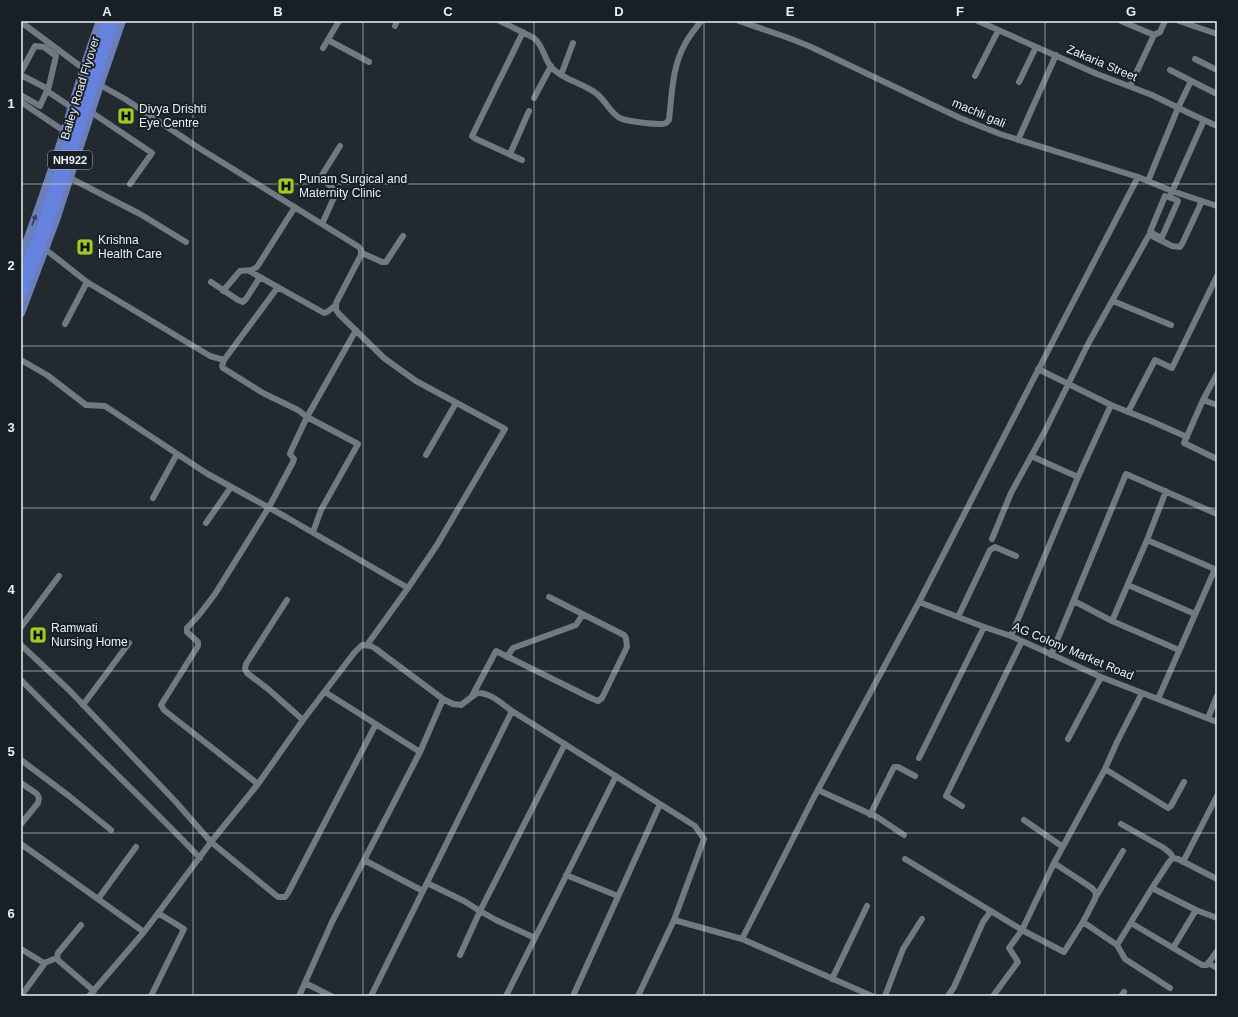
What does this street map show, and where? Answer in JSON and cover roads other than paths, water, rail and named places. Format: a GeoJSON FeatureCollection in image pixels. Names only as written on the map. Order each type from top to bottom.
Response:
{"type":"FeatureCollection","features":[{"type":"Feature","properties":{"kind":"highway","name":"Bailey Road Flyover"},"geometry":{"type":"LineString","coordinates":[[21,278],[41,226],[107,21]]}},
{"type":"Feature","properties":{"kind":"highway","name":"Bailey Road Flyover"},"geometry":{"type":"LineString","coordinates":[[21,298],[48,227],[114,21]]}},
{"type":"Feature","properties":{"kind":"main road"},"geometry":{"type":"LineString","coordinates":[[21,257],[36,217],[100,21]]}},
{"type":"Feature","properties":{"kind":"main road"},"geometry":{"type":"LineString","coordinates":[[21,313],[56,220],[122,21]]}},
{"type":"Feature","properties":{"kind":"main road"},"geometry":{"type":"LineString","coordinates":[[94,40],[113,47]]}},
{"type":"Feature","properties":{"kind":"main road"},"geometry":{"type":"LineString","coordinates":[[65,127],[84,132]]}},
{"type":"Feature","properties":{"kind":"street"},"geometry":{"type":"LineString","coordinates":[[323,48],[339,21]]}},
{"type":"Feature","properties":{"kind":"street"},"geometry":{"type":"LineString","coordinates":[[500,21],[538,41],[551,66],[561,75],[595,92],[620,118],[660,124],[666,123],[669,120],[676,68],[680,55],[685,44],[701,21]]}},
{"type":"Feature","properties":{"kind":"street","name":"machli gali"},"geometry":{"type":"LineString","coordinates":[[739,21],[809,46],[960,118],[1000,134],[1138,177],[1171,194],[1217,206]]}},
{"type":"Feature","properties":{"kind":"street","name":"Zakaria Street"},"geometry":{"type":"LineString","coordinates":[[978,21],[1097,74],[1152,95],[1217,126]]}},
{"type":"Feature","properties":{"kind":"street"},"geometry":{"type":"LineString","coordinates":[[1121,21],[1154,35]]}},
{"type":"Feature","properties":{"kind":"street"},"geometry":{"type":"LineString","coordinates":[[1130,86],[1154,35],[1160,32],[1164,21]]}},
{"type":"Feature","properties":{"kind":"street"},"geometry":{"type":"LineString","coordinates":[[1179,21],[1217,34]]}},
{"type":"Feature","properties":{"kind":"street"},"geometry":{"type":"LineString","coordinates":[[21,22],[84,69]]}},
{"type":"Feature","properties":{"kind":"street"},"geometry":{"type":"LineString","coordinates":[[975,76],[998,31]]}},
{"type":"Feature","properties":{"kind":"street"},"geometry":{"type":"LineString","coordinates":[[522,32],[472,136],[522,160]]}},
{"type":"Feature","properties":{"kind":"street"},"geometry":{"type":"LineString","coordinates":[[328,40],[369,62]]}},
{"type":"Feature","properties":{"kind":"street"},"geometry":{"type":"LineString","coordinates":[[561,75],[573,44]]}},
{"type":"Feature","properties":{"kind":"street"},"geometry":{"type":"LineString","coordinates":[[21,72],[36,46],[44,46],[56,56],[47,90],[40,106],[21,95]]}},
{"type":"Feature","properties":{"kind":"street"},"geometry":{"type":"LineString","coordinates":[[1019,82],[1036,48]]}},
{"type":"Feature","properties":{"kind":"street"},"geometry":{"type":"LineString","coordinates":[[1018,140],[1056,55]]}},
{"type":"Feature","properties":{"kind":"street"},"geometry":{"type":"LineString","coordinates":[[1195,59],[1217,70]]}},
{"type":"Feature","properties":{"kind":"street"},"geometry":{"type":"LineString","coordinates":[[534,98],[551,66]]}},
{"type":"Feature","properties":{"kind":"street"},"geometry":{"type":"LineString","coordinates":[[1170,70],[1217,94]]}},
{"type":"Feature","properties":{"kind":"street"},"geometry":{"type":"LineString","coordinates":[[21,75],[47,90],[71,107]]}},
{"type":"Feature","properties":{"kind":"street"},"geometry":{"type":"LineString","coordinates":[[1148,181],[1190,81]]}},
{"type":"Feature","properties":{"kind":"street"},"geometry":{"type":"LineString","coordinates":[[100,85],[125,99],[199,148],[359,247],[362,252],[382,262],[386,262],[403,236]]}},
{"type":"Feature","properties":{"kind":"street"},"geometry":{"type":"LineString","coordinates":[[21,102],[65,127]]}},
{"type":"Feature","properties":{"kind":"street"},"geometry":{"type":"LineString","coordinates":[[510,154],[529,111]]}},
{"type":"Feature","properties":{"kind":"street"},"geometry":{"type":"LineString","coordinates":[[91,112],[152,153],[130,184]]}},
{"type":"Feature","properties":{"kind":"street"},"geometry":{"type":"LineString","coordinates":[[1202,201],[1180,246],[1172,246],[1150,232],[1165,196],[1171,194],[1204,120]]}},
{"type":"Feature","properties":{"kind":"street"},"geometry":{"type":"LineString","coordinates":[[322,224],[336,193],[335,190],[322,178],[322,175],[340,146]]}},
{"type":"Feature","properties":{"kind":"street"},"geometry":{"type":"LineString","coordinates":[[742,939],[818,790],[919,602],[1138,177]]}},
{"type":"Feature","properties":{"kind":"street"},"geometry":{"type":"LineString","coordinates":[[70,178],[140,214],[186,242]]}},
{"type":"Feature","properties":{"kind":"street"},"geometry":{"type":"LineString","coordinates":[[992,538],[1011,493],[1088,344],[1149,236],[1153,235],[1162,237],[1178,202],[1171,194]]}},
{"type":"Feature","properties":{"kind":"street"},"geometry":{"type":"LineString","coordinates":[[223,291],[242,270],[254,269],[258,265],[295,208]]}},
{"type":"Feature","properties":{"kind":"street"},"geometry":{"type":"LineString","coordinates":[[45,250],[87,282],[210,356],[224,360]]}},
{"type":"Feature","properties":{"kind":"street"},"geometry":{"type":"LineString","coordinates":[[248,270],[324,313],[336,305],[360,259],[362,252]]}},
{"type":"Feature","properties":{"kind":"street"},"geometry":{"type":"LineString","coordinates":[[1128,412],[1155,360],[1172,368],[1217,276]]}},
{"type":"Feature","properties":{"kind":"street"},"geometry":{"type":"LineString","coordinates":[[211,282],[242,302],[260,277]]}},
{"type":"Feature","properties":{"kind":"street"},"geometry":{"type":"LineString","coordinates":[[65,324],[87,282]]}},
{"type":"Feature","properties":{"kind":"street"},"geometry":{"type":"LineString","coordinates":[[278,287],[224,360],[222,366],[224,369],[253,387],[298,410],[307,417],[358,444],[321,510],[313,532]]}},
{"type":"Feature","properties":{"kind":"street"},"geometry":{"type":"LineString","coordinates":[[1113,301],[1171,325]]}},
{"type":"Feature","properties":{"kind":"street"},"geometry":{"type":"LineString","coordinates":[[336,305],[339,314],[384,358],[416,381],[505,429],[437,545],[367,645]]}},
{"type":"Feature","properties":{"kind":"street"},"geometry":{"type":"LineString","coordinates":[[258,784],[164,710],[160,705],[198,646],[198,642],[187,632],[187,628],[215,594],[269,507],[294,462],[290,452],[307,417],[356,330]]}},
{"type":"Feature","properties":{"kind":"street"},"geometry":{"type":"LineString","coordinates":[[21,360],[47,375],[86,405],[105,406],[206,473],[313,532],[408,588]]}},
{"type":"Feature","properties":{"kind":"street"},"geometry":{"type":"LineString","coordinates":[[1038,369],[1111,405],[1187,437]]}},
{"type":"Feature","properties":{"kind":"street"},"geometry":{"type":"LineString","coordinates":[[1217,374],[1184,443],[1217,459]]}},
{"type":"Feature","properties":{"kind":"street"},"geometry":{"type":"LineString","coordinates":[[1204,400],[1217,406]]}},
{"type":"Feature","properties":{"kind":"street"},"geometry":{"type":"LineString","coordinates":[[426,455],[456,403]]}},
{"type":"Feature","properties":{"kind":"street"},"geometry":{"type":"LineString","coordinates":[[1011,636],[1078,477],[1111,405]]}},
{"type":"Feature","properties":{"kind":"street"},"geometry":{"type":"LineString","coordinates":[[153,498],[177,454]]}},
{"type":"Feature","properties":{"kind":"street"},"geometry":{"type":"LineString","coordinates":[[1031,456],[1078,477]]}},
{"type":"Feature","properties":{"kind":"street"},"geometry":{"type":"LineString","coordinates":[[1051,655],[1126,474],[1217,514]]}},
{"type":"Feature","properties":{"kind":"street"},"geometry":{"type":"LineString","coordinates":[[206,523],[231,487]]}},
{"type":"Feature","properties":{"kind":"street"},"geometry":{"type":"LineString","coordinates":[[1112,621],[1147,540],[1166,491]]}},
{"type":"Feature","properties":{"kind":"street"},"geometry":{"type":"LineString","coordinates":[[1147,540],[1216,570],[1158,699]]}},
{"type":"Feature","properties":{"kind":"street"},"geometry":{"type":"LineString","coordinates":[[958,617],[990,550],[995,547],[1016,556]]}},
{"type":"Feature","properties":{"kind":"street"},"geometry":{"type":"LineString","coordinates":[[21,627],[59,576]]}},
{"type":"Feature","properties":{"kind":"street"},"geometry":{"type":"LineString","coordinates":[[1128,584],[1195,614]]}},
{"type":"Feature","properties":{"kind":"street"},"geometry":{"type":"LineString","coordinates":[[472,696],[496,651],[593,699],[601,700],[627,647],[624,635],[549,597]]}},
{"type":"Feature","properties":{"kind":"street"},"geometry":{"type":"LineString","coordinates":[[287,600],[246,664],[245,669],[247,673],[268,688],[303,720]]}},
{"type":"Feature","properties":{"kind":"street","name":"AG Colony Market Road"},"geometry":{"type":"LineString","coordinates":[[919,602],[1011,636],[1101,677],[1217,722]]}},
{"type":"Feature","properties":{"kind":"street"},"geometry":{"type":"LineString","coordinates":[[1074,602],[1112,621],[1179,650]]}},
{"type":"Feature","properties":{"kind":"street"},"geometry":{"type":"LineString","coordinates":[[507,657],[513,648],[573,627],[583,614]]}},
{"type":"Feature","properties":{"kind":"street"},"geometry":{"type":"LineString","coordinates":[[918,758],[984,627]]}},
{"type":"Feature","properties":{"kind":"street"},"geometry":{"type":"LineString","coordinates":[[962,806],[946,796],[1022,641]]}},
{"type":"Feature","properties":{"kind":"street"},"geometry":{"type":"LineString","coordinates":[[82,705],[129,643]]}},
{"type":"Feature","properties":{"kind":"street"},"geometry":{"type":"LineString","coordinates":[[21,645],[68,690],[175,801],[211,842],[272,893],[278,896],[285,897],[376,724]]}},
{"type":"Feature","properties":{"kind":"street"},"geometry":{"type":"LineString","coordinates":[[89,996],[144,932],[211,842],[258,784],[303,720],[354,653],[362,645],[367,645],[376,649],[443,699],[461,705],[477,693],[486,694],[695,826],[704,839],[674,920],[638,996]]}},
{"type":"Feature","properties":{"kind":"street"},"geometry":{"type":"LineString","coordinates":[[1068,739],[1101,677]]}},
{"type":"Feature","properties":{"kind":"street"},"geometry":{"type":"LineString","coordinates":[[21,680],[200,858]]}},
{"type":"Feature","properties":{"kind":"street"},"geometry":{"type":"LineString","coordinates":[[325,692],[420,752]]}},
{"type":"Feature","properties":{"kind":"street"},"geometry":{"type":"LineString","coordinates":[[997,995],[1018,962],[1009,948],[1022,930],[1054,863],[1105,769],[1142,693]]}},
{"type":"Feature","properties":{"kind":"street"},"geometry":{"type":"LineString","coordinates":[[1208,718],[1217,696]]}},
{"type":"Feature","properties":{"kind":"street"},"geometry":{"type":"LineString","coordinates":[[299,996],[332,922],[420,752],[443,699]]}},
{"type":"Feature","properties":{"kind":"street"},"geometry":{"type":"LineString","coordinates":[[371,996],[512,711]]}},
{"type":"Feature","properties":{"kind":"street"},"geometry":{"type":"LineString","coordinates":[[460,955],[480,911],[565,744]]}},
{"type":"Feature","properties":{"kind":"street"},"geometry":{"type":"LineString","coordinates":[[21,760],[111,830]]}},
{"type":"Feature","properties":{"kind":"street"},"geometry":{"type":"LineString","coordinates":[[870,815],[894,767],[898,767],[914,776]]}},
{"type":"Feature","properties":{"kind":"street"},"geometry":{"type":"LineString","coordinates":[[1105,769],[1169,808],[1184,782]]}},
{"type":"Feature","properties":{"kind":"street"},"geometry":{"type":"LineString","coordinates":[[506,996],[616,776]]}},
{"type":"Feature","properties":{"kind":"street"},"geometry":{"type":"LineString","coordinates":[[21,783],[37,794],[39,798],[38,803],[21,824]]}},
{"type":"Feature","properties":{"kind":"street"},"geometry":{"type":"LineString","coordinates":[[818,790],[882,820],[904,835]]}},
{"type":"Feature","properties":{"kind":"street"},"geometry":{"type":"LineString","coordinates":[[1183,862],[1217,796]]}},
{"type":"Feature","properties":{"kind":"street"},"geometry":{"type":"LineString","coordinates":[[573,996],[660,804]]}},
{"type":"Feature","properties":{"kind":"street"},"geometry":{"type":"LineString","coordinates":[[21,812],[27,816]]}},
{"type":"Feature","properties":{"kind":"street"},"geometry":{"type":"LineString","coordinates":[[1024,820],[1063,847]]}},
{"type":"Feature","properties":{"kind":"street"},"geometry":{"type":"LineString","coordinates":[[1121,824],[1164,848],[1173,858],[1217,879]]}},
{"type":"Feature","properties":{"kind":"street"},"geometry":{"type":"LineString","coordinates":[[21,844],[144,932]]}},
{"type":"Feature","properties":{"kind":"street"},"geometry":{"type":"LineString","coordinates":[[98,899],[136,847]]}},
{"type":"Feature","properties":{"kind":"street"},"geometry":{"type":"LineString","coordinates":[[905,859],[1022,930],[1064,952],[1083,922],[1123,851]]}},
{"type":"Feature","properties":{"kind":"street"},"geometry":{"type":"LineString","coordinates":[[1117,945],[1152,888],[1173,858]]}},
{"type":"Feature","properties":{"kind":"street"},"geometry":{"type":"LineString","coordinates":[[364,860],[423,891]]}},
{"type":"Feature","properties":{"kind":"street"},"geometry":{"type":"LineString","coordinates":[[1054,863],[1092,888],[1097,895]]}},
{"type":"Feature","properties":{"kind":"street"},"geometry":{"type":"LineString","coordinates":[[566,874],[618,896]]}},
{"type":"Feature","properties":{"kind":"street"},"geometry":{"type":"LineString","coordinates":[[427,883],[535,938]]}},
{"type":"Feature","properties":{"kind":"street"},"geometry":{"type":"LineString","coordinates":[[1152,888],[1196,910],[1217,918]]}},
{"type":"Feature","properties":{"kind":"street"},"geometry":{"type":"LineString","coordinates":[[832,979],[867,906]]}},
{"type":"Feature","properties":{"kind":"street"},"geometry":{"type":"LineString","coordinates":[[1173,948],[1196,910]]}},
{"type":"Feature","properties":{"kind":"street"},"geometry":{"type":"LineString","coordinates":[[948,996],[954,987],[983,922],[991,911]]}},
{"type":"Feature","properties":{"kind":"street"},"geometry":{"type":"LineString","coordinates":[[151,996],[184,929],[158,913]]}},
{"type":"Feature","properties":{"kind":"street"},"geometry":{"type":"LineString","coordinates":[[884,996],[903,949],[922,919]]}},
{"type":"Feature","properties":{"kind":"street"},"geometry":{"type":"LineString","coordinates":[[674,920],[742,939],[872,996]]}},
{"type":"Feature","properties":{"kind":"street"},"geometry":{"type":"LineString","coordinates":[[1083,922],[1117,945],[1125,959],[1170,988]]}},
{"type":"Feature","properties":{"kind":"street"},"geometry":{"type":"LineString","coordinates":[[1131,923],[1202,966],[1206,966],[1217,951]]}},
{"type":"Feature","properties":{"kind":"street"},"geometry":{"type":"LineString","coordinates":[[57,958],[58,953],[81,925]]}},
{"type":"Feature","properties":{"kind":"street"},"geometry":{"type":"LineString","coordinates":[[21,949],[46,963]]}},
{"type":"Feature","properties":{"kind":"street"},"geometry":{"type":"LineString","coordinates":[[57,958],[94,990]]}},
{"type":"Feature","properties":{"kind":"street"},"geometry":{"type":"LineString","coordinates":[[21,996],[46,963],[57,958]]}},
{"type":"Feature","properties":{"kind":"street"},"geometry":{"type":"LineString","coordinates":[[1208,963],[1217,968]]}},
{"type":"Feature","properties":{"kind":"street"},"geometry":{"type":"LineString","coordinates":[[305,983],[331,996]]}},
{"type":"Feature","properties":{"kind":"place","name":"Divya Drishti Eye Centre"},"geometry":{"type":"Point","coordinates":[126,116]}},
{"type":"Feature","properties":{"kind":"place","name":"Punam Surgical and Maternity Clinic"},"geometry":{"type":"Point","coordinates":[286,186]}},
{"type":"Feature","properties":{"kind":"place","name":"Krishna Health Care"},"geometry":{"type":"Point","coordinates":[85,247]}},
{"type":"Feature","properties":{"kind":"place","name":"Ramwati Nursing Home"},"geometry":{"type":"Point","coordinates":[38,635]}}]}
